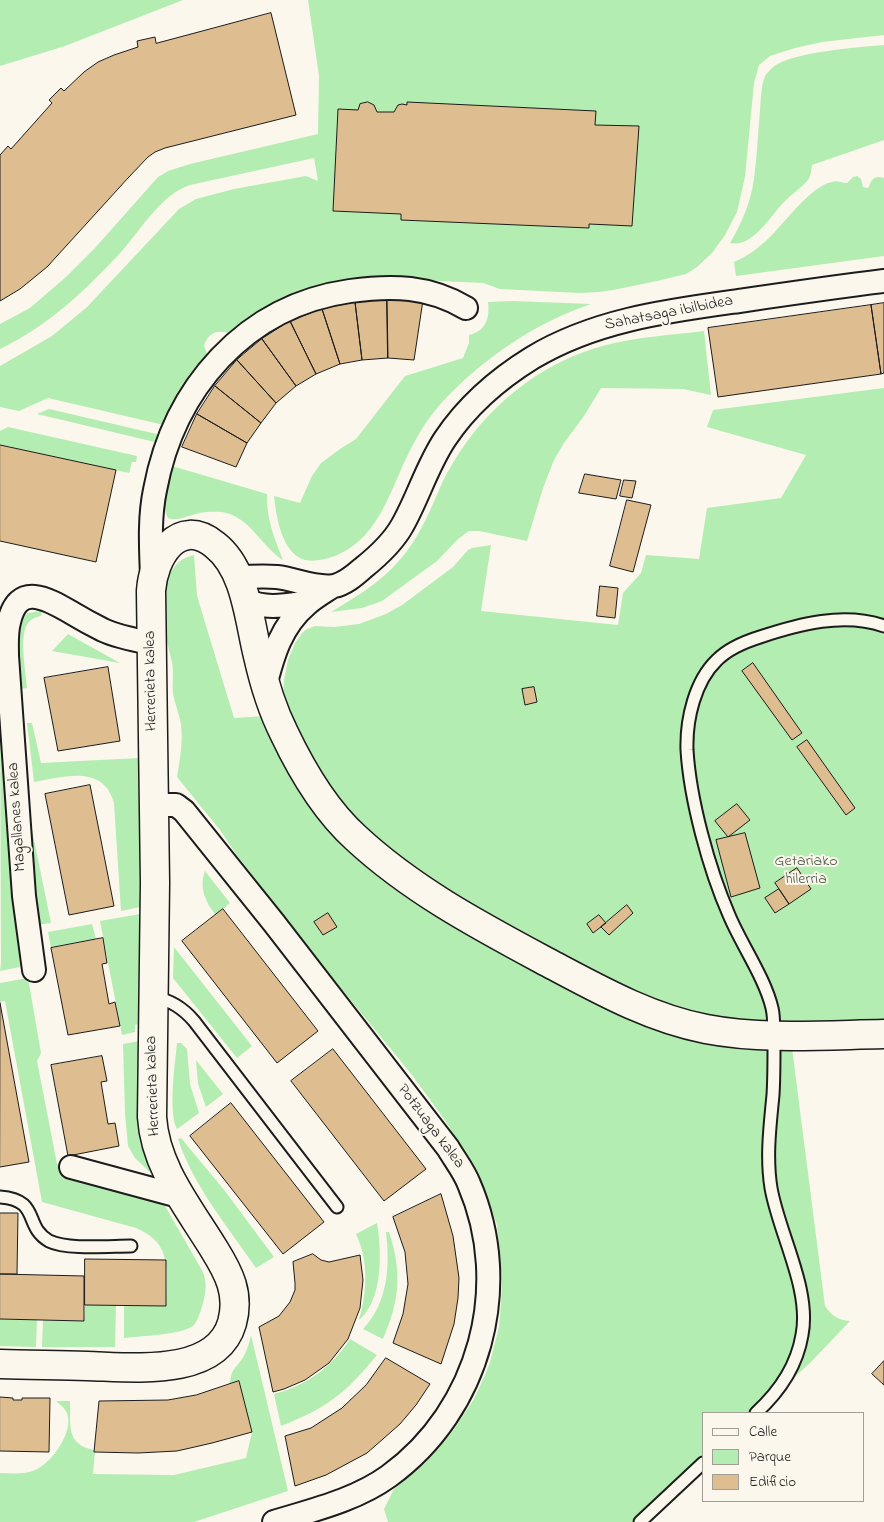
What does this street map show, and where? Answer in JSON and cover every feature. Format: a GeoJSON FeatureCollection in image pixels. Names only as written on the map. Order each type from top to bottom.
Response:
{"type":"FeatureCollection","features":[{"type":"Feature","properties":{"kind":"street","name":"Sahatsaga ibilbidea"},"geometry":{"type":"LineString","coordinates":[[304,592],[333,586],[346,581],[374,560],[401,527],[436,454],[457,423],[490,389],[511,372],[550,348],[602,326],[648,315],[884,281]]}},
{"type":"Feature","properties":{"kind":"street"},"geometry":{"type":"LineString","coordinates":[[152,579],[151,525],[153,502],[157,478],[168,442],[179,417],[196,387],[216,362],[242,337],[268,319],[310,300],[366,289],[397,288],[428,291],[455,301],[466,308]]}},
{"type":"Feature","properties":{"kind":"street"},"geometry":{"type":"LineString","coordinates":[[152,579],[163,553],[176,539],[189,536],[202,537],[217,546],[231,562],[241,588],[266,686],[284,734],[300,764],[322,798],[355,837],[398,873],[433,897],[489,930],[626,1003],[668,1019],[704,1029],[741,1034],[774,1036],[884,1034]]}},
{"type":"Feature","properties":{"kind":"street"},"geometry":{"type":"LineString","coordinates":[[241,588],[276,577],[304,592]]}},
{"type":"Feature","properties":{"kind":"street","name":"Herrerieta kalea"},"geometry":{"type":"LineString","coordinates":[[0,1364],[114,1367],[157,1366],[194,1360],[214,1350],[228,1332],[232,1321],[234,1306],[232,1285],[223,1264],[161,1159],[153,1129],[154,805],[152,579]]}},
{"type":"Feature","properties":{"kind":"street"},"geometry":{"type":"LineString","coordinates":[[241,588],[254,604],[266,606],[281,606],[304,592]]}},
{"type":"Feature","properties":{"kind":"street"},"geometry":{"type":"LineString","coordinates":[[266,686],[282,634],[304,592]]}},
{"type":"Feature","properties":{"kind":"street","name":"Magallanes kalea"},"geometry":{"type":"LineString","coordinates":[[34,970],[24,896],[8,666],[7,632],[11,614],[20,601],[26,597],[37,596],[53,601],[84,620],[119,637],[152,643]]}},
{"type":"Feature","properties":{"kind":"street","name":"Potzuaga kalea"},"geometry":{"type":"LineString","coordinates":[[154,805],[172,804],[182,809],[274,923],[448,1148],[469,1182],[484,1230],[489,1277],[486,1317],[481,1343],[469,1376],[449,1413],[416,1453],[389,1476],[351,1497],[274,1522]]}},
{"type":"Feature","properties":{"kind":"street"},"geometry":{"type":"LineString","coordinates":[[71,1167],[182,1197]]}},
{"type":"Feature","properties":{"kind":"lane"},"geometry":{"type":"LineString","coordinates":[[757,1412],[786,1377],[800,1348],[804,1321],[803,1304],[771,1186],[769,1138],[774,1036],[770,1000],[724,904],[700,825],[687,750],[689,725],[694,702],[703,678],[723,655],[740,644],[788,629],[835,620],[865,620],[884,626]]}},
{"type":"Feature","properties":{"kind":"lane"},"geometry":{"type":"LineString","coordinates":[[154,997],[167,1000],[194,1021],[337,1207]]}},
{"type":"Feature","properties":{"kind":"lane"},"geometry":{"type":"LineString","coordinates":[[0,1197],[15,1199],[25,1206],[38,1232],[55,1244],[131,1246]]}},
{"type":"Feature","properties":{"kind":"lane"},"geometry":{"type":"LineString","coordinates":[[640,1522],[702,1465]]}},
{"type":"Feature","properties":{"kind":"green space"},"geometry":{"type":"Polygon","coordinates":[[[0,0],[183,0],[65,46],[0,66],[0,0]]]}},
{"type":"Feature","properties":{"kind":"green space"},"geometry":{"type":"Polygon","coordinates":[[[308,0],[884,0],[884,35],[822,42],[795,48],[770,56],[759,65],[754,83],[745,177],[737,212],[725,235],[712,253],[686,274],[613,290],[579,293],[500,289],[483,283],[378,278],[351,280],[321,286],[285,299],[231,334],[218,332],[211,335],[204,346],[208,356],[183,389],[164,425],[48,398],[19,411],[0,407],[0,366],[52,336],[87,307],[179,209],[196,199],[234,189],[306,176],[318,181],[314,158],[190,185],[180,190],[161,204],[122,251],[66,306],[18,340],[0,349],[0,324],[30,308],[67,276],[95,248],[158,177],[168,171],[190,164],[318,134],[319,76],[308,0]]]}},
{"type":"Feature","properties":{"kind":"green space"},"geometry":{"type":"Polygon","coordinates":[[[884,45],[884,140],[812,165],[808,180],[784,202],[754,236],[746,241],[730,243],[745,212],[753,187],[761,93],[766,75],[773,67],[782,62],[810,54],[884,45]]]}},
{"type":"Feature","properties":{"kind":"green space"},"geometry":{"type":"Polygon","coordinates":[[[857,176],[861,179],[863,187],[867,188],[874,178],[884,178],[884,256],[736,276],[734,262],[763,244],[807,197],[824,185],[834,181],[847,183],[857,176]]]}},
{"type":"Feature","properties":{"kind":"green space"},"geometry":{"type":"Polygon","coordinates":[[[488,302],[591,304],[553,320],[518,339],[501,350],[448,395],[419,434],[384,506],[365,536],[335,556],[313,561],[297,556],[291,550],[282,533],[276,514],[274,496],[300,503],[312,476],[321,463],[356,439],[405,376],[463,358],[469,343],[469,335],[475,333],[486,323],[488,302]]]}},
{"type":"Feature","properties":{"kind":"green space"},"geometry":{"type":"Polygon","coordinates":[[[704,331],[711,395],[683,389],[601,388],[554,460],[543,488],[527,541],[479,531],[469,531],[458,539],[437,561],[382,601],[362,608],[331,612],[375,584],[397,563],[417,536],[446,474],[464,446],[479,426],[516,390],[559,363],[606,345],[642,338],[704,331]]]}},
{"type":"Feature","properties":{"kind":"green space","name":"Getariako hilerria"},"geometry":{"type":"Polygon","coordinates":[[[884,388],[884,1047],[792,1048],[825,1306],[836,1317],[850,1321],[811,1362],[757,1412],[702,1412],[702,1464],[640,1522],[388,1522],[384,1509],[394,1489],[424,1464],[452,1432],[474,1399],[490,1362],[499,1327],[501,1304],[502,1279],[497,1225],[476,1169],[444,1119],[412,1075],[317,959],[236,854],[220,830],[177,777],[182,731],[173,694],[173,667],[166,638],[164,607],[166,584],[175,566],[183,559],[194,555],[197,596],[234,718],[265,716],[283,696],[288,660],[295,643],[307,629],[315,626],[334,627],[359,624],[386,614],[402,605],[453,567],[472,548],[491,545],[481,611],[618,625],[623,593],[641,573],[646,555],[699,559],[707,508],[781,498],[806,455],[707,427],[713,410],[884,388]]]}},
{"type":"Feature","properties":{"kind":"green space"},"geometry":{"type":"Polygon","coordinates":[[[49,409],[161,435],[159,443],[37,414],[49,409]]]}},
{"type":"Feature","properties":{"kind":"green space"},"geometry":{"type":"Polygon","coordinates":[[[8,427],[137,456],[136,462],[132,462],[129,473],[0,445],[0,431],[8,427]]]}},
{"type":"Feature","properties":{"kind":"green space"},"geometry":{"type":"Polygon","coordinates":[[[172,466],[267,494],[269,519],[283,560],[235,516],[226,513],[205,512],[179,519],[168,518],[165,499],[172,466]]]}},
{"type":"Feature","properties":{"kind":"green space"},"geometry":{"type":"Polygon","coordinates":[[[41,611],[42,615],[29,622],[26,627],[23,643],[27,688],[19,689],[16,642],[19,620],[28,613],[41,611]]]}},
{"type":"Feature","properties":{"kind":"green space"},"geometry":{"type":"Polygon","coordinates":[[[68,634],[120,663],[52,651],[68,634]]]}},
{"type":"Feature","properties":{"kind":"green space"},"geometry":{"type":"Polygon","coordinates":[[[0,681],[20,967],[0,971],[1,963],[0,681]]]}},
{"type":"Feature","properties":{"kind":"green space"},"geometry":{"type":"Polygon","coordinates":[[[27,723],[32,723],[41,763],[139,758],[140,907],[121,911],[114,803],[109,791],[92,778],[81,776],[34,782],[27,723]]]}},
{"type":"Feature","properties":{"kind":"green space"},"geometry":{"type":"Polygon","coordinates":[[[30,830],[32,830],[51,923],[37,925],[30,830]]]}},
{"type":"Feature","properties":{"kind":"green space"},"geometry":{"type":"Polygon","coordinates":[[[205,871],[230,903],[216,915],[204,894],[203,877],[205,871]]]}},
{"type":"Feature","properties":{"kind":"green space"},"geometry":{"type":"Polygon","coordinates":[[[140,914],[139,1024],[135,1025],[135,1032],[122,1035],[100,921],[140,914]]]}},
{"type":"Feature","properties":{"kind":"green space"},"geometry":{"type":"Polygon","coordinates":[[[92,924],[96,939],[51,948],[48,932],[92,924]]]}},
{"type":"Feature","properties":{"kind":"green space"},"geometry":{"type":"Polygon","coordinates":[[[174,947],[252,1046],[237,1058],[173,978],[174,947]]]}},
{"type":"Feature","properties":{"kind":"green space"},"geometry":{"type":"Polygon","coordinates":[[[28,978],[41,1053],[37,1061],[57,1164],[62,1169],[161,1202],[165,1206],[203,1272],[205,1280],[205,1295],[200,1312],[194,1325],[189,1328],[171,1333],[124,1338],[124,1306],[166,1306],[167,1270],[162,1250],[157,1242],[136,1228],[42,1202],[5,1001],[0,1002],[0,983],[28,978]]]}},
{"type":"Feature","properties":{"kind":"green space"},"geometry":{"type":"Polygon","coordinates":[[[140,1041],[137,1091],[138,1117],[143,1146],[155,1177],[135,1158],[128,1146],[123,1044],[140,1041]]]}},
{"type":"Feature","properties":{"kind":"green space"},"geometry":{"type":"Polygon","coordinates":[[[177,1043],[181,1043],[187,1049],[190,1084],[199,1113],[177,1129],[174,1122],[173,1100],[177,1043]]]}},
{"type":"Feature","properties":{"kind":"green space"},"geometry":{"type":"Polygon","coordinates":[[[196,1060],[223,1094],[206,1107],[198,1084],[196,1060]]]}},
{"type":"Feature","properties":{"kind":"green space"},"geometry":{"type":"Polygon","coordinates":[[[181,1138],[225,1191],[274,1257],[256,1268],[202,1190],[185,1157],[178,1139],[181,1138]]]}},
{"type":"Feature","properties":{"kind":"green space"},"geometry":{"type":"Polygon","coordinates":[[[377,1223],[380,1261],[377,1288],[367,1311],[359,1320],[364,1298],[365,1266],[356,1234],[377,1223]]]}},
{"type":"Feature","properties":{"kind":"green space"},"geometry":{"type":"Polygon","coordinates":[[[386,1232],[389,1232],[396,1260],[397,1286],[393,1311],[383,1339],[363,1329],[378,1308],[385,1284],[388,1258],[386,1232]]]}},
{"type":"Feature","properties":{"kind":"green space"},"geometry":{"type":"Polygon","coordinates":[[[85,1305],[116,1305],[115,1347],[42,1347],[43,1320],[84,1321],[85,1305]]]}},
{"type":"Feature","properties":{"kind":"green space"},"geometry":{"type":"Polygon","coordinates":[[[0,1319],[37,1320],[36,1347],[0,1346],[0,1319]]]}},
{"type":"Feature","properties":{"kind":"green space"},"geometry":{"type":"Polygon","coordinates":[[[251,1335],[288,1491],[194,1522],[0,1522],[0,1473],[22,1473],[35,1470],[48,1461],[64,1438],[68,1421],[67,1413],[56,1401],[70,1401],[70,1426],[74,1439],[79,1444],[95,1450],[93,1474],[174,1475],[246,1458],[252,1432],[239,1381],[230,1384],[232,1372],[242,1359],[251,1335]]]}},
{"type":"Feature","properties":{"kind":"green space"},"geometry":{"type":"Polygon","coordinates":[[[350,1339],[377,1355],[355,1380],[335,1398],[311,1413],[281,1426],[274,1394],[297,1386],[317,1374],[335,1358],[350,1339]]]}},
{"type":"Feature","properties":{"kind":"building"},"geometry":{"type":"Polygon","coordinates":[[[271,13],[296,115],[155,152],[128,178],[47,267],[20,289],[0,301],[0,155],[8,146],[11,149],[52,103],[49,100],[61,88],[64,91],[98,62],[138,47],[137,41],[155,37],[156,43],[271,13]]]}},
{"type":"Feature","properties":{"kind":"building"},"geometry":{"type":"Polygon","coordinates":[[[368,102],[374,105],[377,112],[394,112],[398,105],[407,105],[407,102],[596,111],[595,125],[639,126],[632,226],[589,224],[589,228],[401,220],[401,214],[333,211],[338,109],[358,110],[360,104],[368,102]]]}},
{"type":"Feature","properties":{"kind":"building"},"geometry":{"type":"Polygon","coordinates":[[[387,299],[423,300],[414,360],[388,358],[387,299]]]}},
{"type":"Feature","properties":{"kind":"building"},"geometry":{"type":"Polygon","coordinates":[[[387,299],[388,358],[362,360],[355,302],[387,299]]]}},
{"type":"Feature","properties":{"kind":"building"},"geometry":{"type":"Polygon","coordinates":[[[355,302],[362,360],[340,364],[322,309],[355,302]]]}},
{"type":"Feature","properties":{"kind":"building"},"geometry":{"type":"Polygon","coordinates":[[[884,303],[884,373],[881,374],[871,305],[884,303]]]}},
{"type":"Feature","properties":{"kind":"building"},"geometry":{"type":"Polygon","coordinates":[[[871,305],[881,374],[718,397],[708,328],[871,305]]]}},
{"type":"Feature","properties":{"kind":"building"},"geometry":{"type":"Polygon","coordinates":[[[322,309],[340,364],[316,374],[290,321],[322,309]]]}},
{"type":"Feature","properties":{"kind":"building"},"geometry":{"type":"Polygon","coordinates":[[[290,321],[316,374],[296,386],[262,339],[290,321]]]}},
{"type":"Feature","properties":{"kind":"building"},"geometry":{"type":"Polygon","coordinates":[[[262,339],[296,386],[276,403],[237,360],[262,339]]]}},
{"type":"Feature","properties":{"kind":"building"},"geometry":{"type":"Polygon","coordinates":[[[237,360],[276,403],[261,423],[215,386],[237,360]]]}},
{"type":"Feature","properties":{"kind":"building"},"geometry":{"type":"Polygon","coordinates":[[[215,386],[261,423],[247,443],[197,414],[215,386]]]}},
{"type":"Feature","properties":{"kind":"building"},"geometry":{"type":"Polygon","coordinates":[[[197,414],[247,443],[236,467],[182,447],[197,414]]]}},
{"type":"Feature","properties":{"kind":"building"},"geometry":{"type":"Polygon","coordinates":[[[0,445],[116,470],[96,562],[0,541],[0,445]]]}},
{"type":"Feature","properties":{"kind":"building"},"geometry":{"type":"Polygon","coordinates":[[[585,474],[621,480],[616,499],[579,493],[585,474]]]}},
{"type":"Feature","properties":{"kind":"building"},"geometry":{"type":"Polygon","coordinates":[[[624,480],[636,481],[632,498],[620,496],[624,480]]]}},
{"type":"Feature","properties":{"kind":"building"},"geometry":{"type":"Polygon","coordinates":[[[627,500],[651,505],[633,572],[610,566],[627,500]]]}},
{"type":"Feature","properties":{"kind":"building"},"geometry":{"type":"Polygon","coordinates":[[[600,586],[618,588],[615,618],[597,616],[600,586]]]}},
{"type":"Feature","properties":{"kind":"building"},"geometry":{"type":"Polygon","coordinates":[[[753,663],[802,733],[792,740],[742,671],[753,663]]]}},
{"type":"Feature","properties":{"kind":"building"},"geometry":{"type":"Polygon","coordinates":[[[108,667],[120,741],[58,751],[44,678],[108,667]]]}},
{"type":"Feature","properties":{"kind":"building"},"geometry":{"type":"Polygon","coordinates":[[[534,687],[537,702],[525,705],[522,689],[534,687]]]}},
{"type":"Feature","properties":{"kind":"building"},"geometry":{"type":"Polygon","coordinates":[[[807,740],[855,808],[846,815],[797,747],[807,740]]]}},
{"type":"Feature","properties":{"kind":"building"},"geometry":{"type":"Polygon","coordinates":[[[90,785],[114,906],[69,915],[45,794],[90,785]]]}},
{"type":"Feature","properties":{"kind":"building"},"geometry":{"type":"Polygon","coordinates":[[[737,804],[750,820],[728,837],[715,821],[737,804]]]}},
{"type":"Feature","properties":{"kind":"building"},"geometry":{"type":"Polygon","coordinates":[[[745,833],[760,888],[731,897],[716,840],[745,833]]]}},
{"type":"Feature","properties":{"kind":"building"},"geometry":{"type":"Polygon","coordinates":[[[797,868],[811,889],[789,904],[775,883],[797,868]]]}},
{"type":"Feature","properties":{"kind":"building"},"geometry":{"type":"Polygon","coordinates":[[[779,889],[789,904],[775,913],[765,898],[779,889]]]}},
{"type":"Feature","properties":{"kind":"building"},"geometry":{"type":"Polygon","coordinates":[[[627,905],[633,913],[609,935],[601,927],[627,905]]]}},
{"type":"Feature","properties":{"kind":"building"},"geometry":{"type":"Polygon","coordinates":[[[223,909],[318,1031],[277,1063],[182,941],[223,909]]]}},
{"type":"Feature","properties":{"kind":"building"},"geometry":{"type":"Polygon","coordinates":[[[328,913],[337,927],[323,935],[314,922],[328,913]]]}},
{"type":"Feature","properties":{"kind":"building"},"geometry":{"type":"Polygon","coordinates":[[[599,915],[606,923],[593,933],[587,924],[599,915]]]}},
{"type":"Feature","properties":{"kind":"building"},"geometry":{"type":"Polygon","coordinates":[[[103,938],[107,963],[102,964],[109,1004],[115,1002],[120,1026],[68,1035],[51,948],[103,938]]]}},
{"type":"Feature","properties":{"kind":"building"},"geometry":{"type":"Polygon","coordinates":[[[0,1003],[29,1162],[0,1167],[0,1003]]]}},
{"type":"Feature","properties":{"kind":"building"},"geometry":{"type":"Polygon","coordinates":[[[333,1049],[426,1169],[384,1201],[291,1081],[333,1049]]]}},
{"type":"Feature","properties":{"kind":"building"},"geometry":{"type":"Polygon","coordinates":[[[102,1056],[107,1081],[101,1082],[108,1124],[115,1123],[119,1146],[68,1156],[51,1065],[102,1056]]]}},
{"type":"Feature","properties":{"kind":"building"},"geometry":{"type":"Polygon","coordinates":[[[231,1103],[324,1222],[283,1254],[190,1136],[231,1103]]]}},
{"type":"Feature","properties":{"kind":"building"},"geometry":{"type":"Polygon","coordinates":[[[441,1194],[453,1236],[459,1278],[454,1324],[441,1364],[393,1343],[403,1314],[408,1284],[405,1252],[393,1217],[441,1194]]]}},
{"type":"Feature","properties":{"kind":"building"},"geometry":{"type":"Polygon","coordinates":[[[0,1213],[18,1213],[17,1274],[0,1274],[0,1213]]]}},
{"type":"Feature","properties":{"kind":"building"},"geometry":{"type":"Polygon","coordinates":[[[313,1254],[321,1260],[329,1262],[360,1255],[363,1280],[360,1308],[348,1339],[329,1363],[305,1380],[273,1392],[259,1327],[279,1316],[290,1302],[295,1290],[293,1262],[313,1254]]]}},
{"type":"Feature","properties":{"kind":"building"},"geometry":{"type":"Polygon","coordinates":[[[85,1259],[166,1260],[166,1306],[85,1305],[85,1259]]]}},
{"type":"Feature","properties":{"kind":"building"},"geometry":{"type":"Polygon","coordinates":[[[0,1274],[84,1276],[84,1321],[0,1319],[0,1274]]]}},
{"type":"Feature","properties":{"kind":"building"},"geometry":{"type":"Polygon","coordinates":[[[386,1358],[430,1384],[416,1405],[400,1424],[367,1453],[326,1475],[295,1486],[285,1436],[311,1428],[342,1408],[366,1385],[386,1358]]]}},
{"type":"Feature","properties":{"kind":"building"},"geometry":{"type":"Polygon","coordinates":[[[884,1361],[884,1385],[872,1374],[884,1361]]]}},
{"type":"Feature","properties":{"kind":"building"},"geometry":{"type":"Polygon","coordinates":[[[239,1381],[252,1432],[177,1451],[138,1453],[94,1452],[99,1401],[168,1400],[196,1395],[239,1381]]]}},
{"type":"Feature","properties":{"kind":"building"},"geometry":{"type":"Polygon","coordinates":[[[0,1397],[13,1398],[13,1400],[22,1400],[22,1398],[50,1398],[49,1452],[0,1451],[0,1397]]]}}]}
